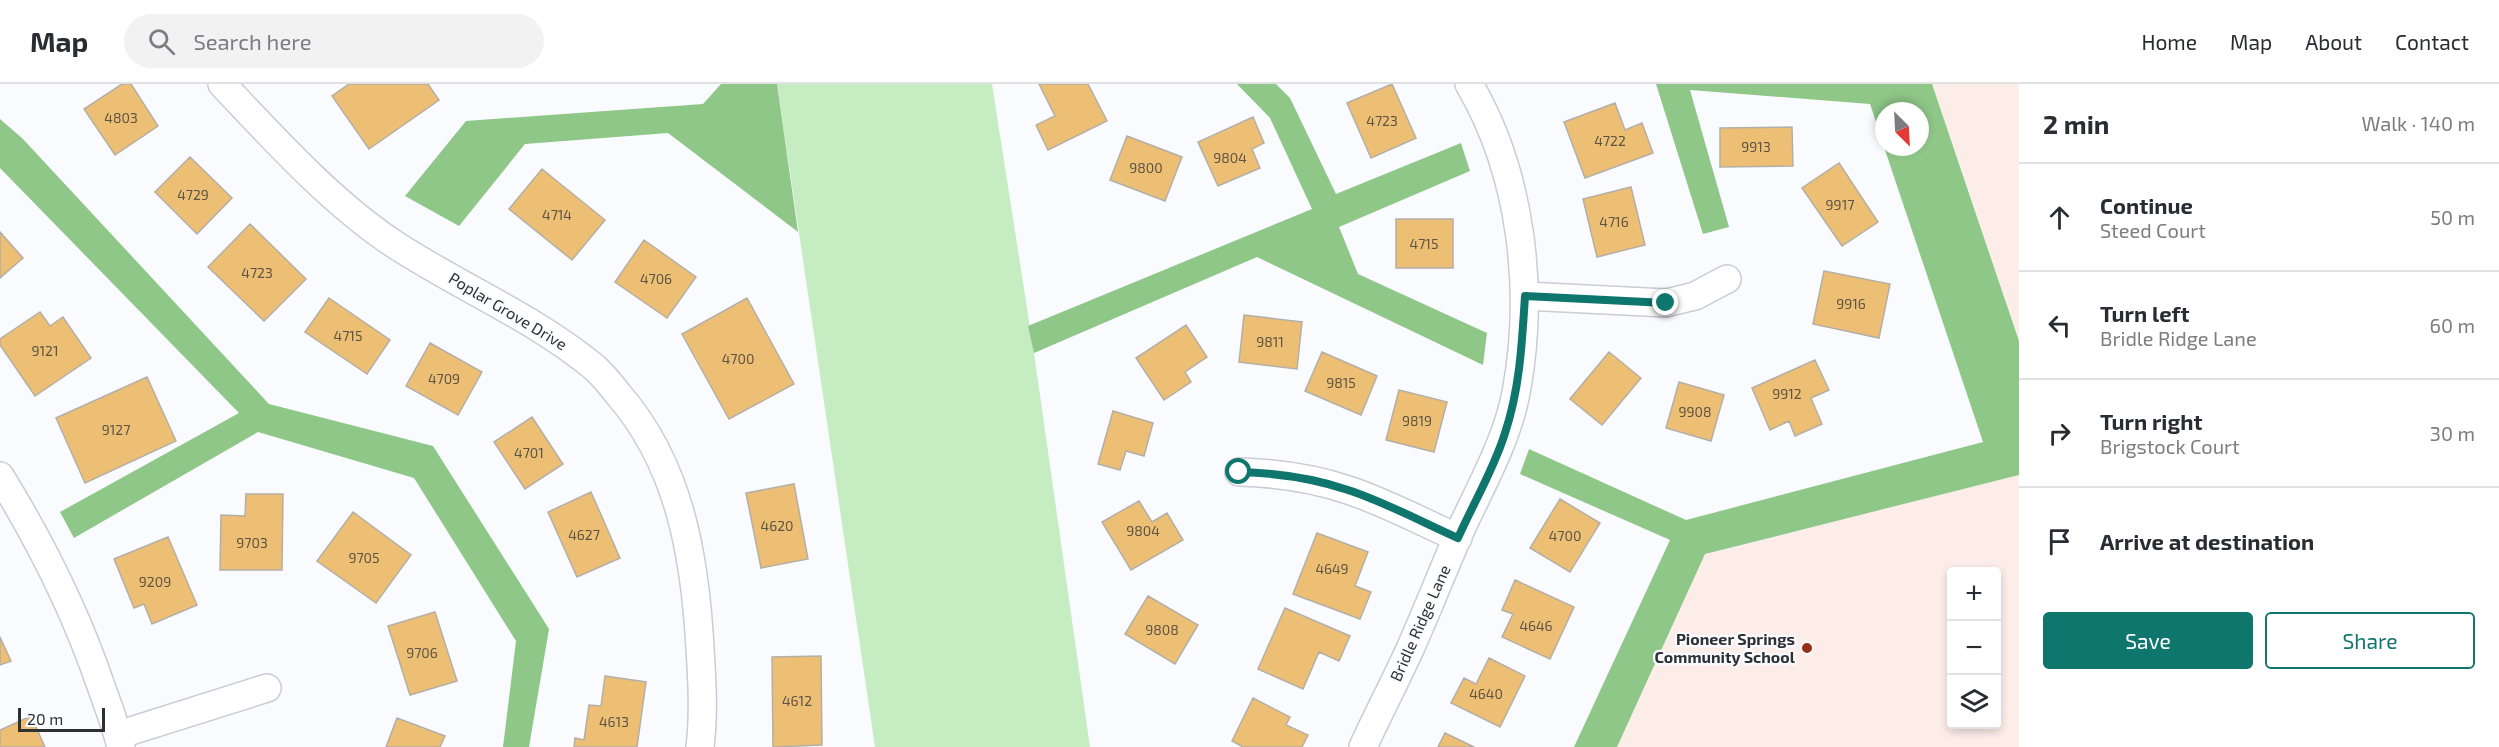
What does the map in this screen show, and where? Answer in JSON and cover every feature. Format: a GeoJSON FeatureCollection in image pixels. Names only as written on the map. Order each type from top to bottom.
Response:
{"type":"FeatureCollection","features":[{"type":"Feature","properties":{"kind":"street","name":"Bridle Ridge Lane"},"geometry":{"type":"LineString","coordinates":[[1363,747],[1410,650],[1505,435],[1516,393],[1525,296],[1520,243],[1511,191],[1500,152],[1469,84]]}},
{"type":"Feature","properties":{"kind":"street","name":"Poplar Grove Drive"},"geometry":{"type":"LineString","coordinates":[[236,89],[335,197],[393,243],[557,338],[597,370],[633,411],[655,446],[684,522],[696,590],[704,713],[700,747]]}},
{"type":"Feature","properties":{"kind":"street"},"geometry":{"type":"LineString","coordinates":[[1525,296],[1666,303],[1695,296],[1727,279]]}},
{"type":"Feature","properties":{"kind":"street"},"geometry":{"type":"LineString","coordinates":[[1239,472],[1268,473],[1349,490],[1458,538]]}},
{"type":"Feature","properties":{"kind":"street"},"geometry":{"type":"LineString","coordinates":[[0,476],[27,520],[64,589],[88,647],[120,741],[267,688]]}},
{"type":"Feature","properties":{"kind":"shaded area"},"geometry":{"type":"Polygon","coordinates":[[[1932,84],[2019,84],[2019,341],[1970,194],[1932,84]]]}},
{"type":"Feature","properties":{"kind":"shaded area","name":"Pioneer Springs Community School"},"geometry":{"type":"Polygon","coordinates":[[[2019,475],[2019,747],[1617,747],[1705,554],[2019,475]]]}},
{"type":"Feature","properties":{"kind":"green space"},"geometry":{"type":"Polygon","coordinates":[[[721,84],[777,84],[798,232],[668,133],[525,144],[459,226],[405,196],[466,121],[703,104],[721,84]]]}},
{"type":"Feature","properties":{"kind":"green space"},"geometry":{"type":"Polygon","coordinates":[[[777,84],[992,84],[1034,353],[1090,747],[875,747],[777,84]]]}},
{"type":"Feature","properties":{"kind":"green space"},"geometry":{"type":"Polygon","coordinates":[[[1237,84],[1276,84],[1290,98],[1336,194],[1461,143],[1470,171],[1339,227],[1358,274],[1487,333],[1483,365],[1257,257],[1034,353],[1028,326],[1312,209],[1270,118],[1237,84]]]}},
{"type":"Feature","properties":{"kind":"green space"},"geometry":{"type":"Polygon","coordinates":[[[1656,84],[1932,84],[2019,341],[2019,475],[1705,554],[1617,747],[1574,747],[1670,540],[1520,474],[1529,449],[1686,520],[1983,442],[1887,156],[1929,156],[1929,102],[1875,102],[1875,119],[1870,104],[1690,90],[1729,227],[1703,234],[1656,84]]]}},
{"type":"Feature","properties":{"kind":"green space"},"geometry":{"type":"Polygon","coordinates":[[[0,119],[23,139],[269,404],[433,446],[549,629],[529,747],[503,747],[516,641],[414,478],[258,432],[74,538],[60,512],[239,413],[0,168],[0,119]]]}},
{"type":"Feature","properties":{"kind":"building"},"geometry":{"type":"Polygon","coordinates":[[[122,84],[131,84],[158,126],[115,155],[84,109],[122,84]]]}},
{"type":"Feature","properties":{"kind":"building"},"geometry":{"type":"Polygon","coordinates":[[[349,84],[428,84],[439,100],[369,149],[332,96],[349,84]]]}},
{"type":"Feature","properties":{"kind":"building"},"geometry":{"type":"Polygon","coordinates":[[[1039,84],[1088,84],[1107,121],[1048,150],[1036,125],[1055,116],[1039,84]]]}},
{"type":"Feature","properties":{"kind":"building"},"geometry":{"type":"Polygon","coordinates":[[[1392,84],[1416,138],[1371,158],[1347,103],[1392,84]]]}},
{"type":"Feature","properties":{"kind":"building"},"geometry":{"type":"Polygon","coordinates":[[[1615,103],[1625,130],[1642,123],[1653,153],[1585,178],[1564,122],[1615,103]]]}},
{"type":"Feature","properties":{"kind":"building"},"geometry":{"type":"Polygon","coordinates":[[[1253,117],[1264,143],[1252,149],[1260,168],[1218,186],[1198,142],[1253,117]]]}},
{"type":"Feature","properties":{"kind":"building"},"geometry":{"type":"Polygon","coordinates":[[[1792,127],[1793,166],[1720,167],[1720,128],[1792,127]]]}},
{"type":"Feature","properties":{"kind":"building"},"geometry":{"type":"Polygon","coordinates":[[[1127,136],[1182,157],[1165,201],[1110,180],[1127,136]]]}},
{"type":"Feature","properties":{"kind":"building"},"geometry":{"type":"Polygon","coordinates":[[[190,157],[232,198],[197,234],[155,192],[190,157]]]}},
{"type":"Feature","properties":{"kind":"building"},"geometry":{"type":"Polygon","coordinates":[[[1839,163],[1878,222],[1842,246],[1802,188],[1839,163]]]}},
{"type":"Feature","properties":{"kind":"building"},"geometry":{"type":"Polygon","coordinates":[[[542,169],[605,220],[572,260],[509,209],[542,169]]]}},
{"type":"Feature","properties":{"kind":"building"},"geometry":{"type":"Polygon","coordinates":[[[1631,187],[1645,245],[1597,257],[1583,199],[1631,187]]]}},
{"type":"Feature","properties":{"kind":"building"},"geometry":{"type":"Polygon","coordinates":[[[1396,219],[1453,219],[1453,268],[1396,268],[1396,219]]]}},
{"type":"Feature","properties":{"kind":"building"},"geometry":{"type":"Polygon","coordinates":[[[250,224],[306,279],[264,321],[208,267],[250,224]]]}},
{"type":"Feature","properties":{"kind":"building"},"geometry":{"type":"Polygon","coordinates":[[[0,232],[23,258],[0,278],[0,232]]]}},
{"type":"Feature","properties":{"kind":"building"},"geometry":{"type":"Polygon","coordinates":[[[644,240],[696,277],[667,318],[615,282],[644,240]]]}},
{"type":"Feature","properties":{"kind":"building"},"geometry":{"type":"Polygon","coordinates":[[[1824,271],[1890,284],[1879,338],[1813,324],[1824,271]]]}},
{"type":"Feature","properties":{"kind":"building"},"geometry":{"type":"Polygon","coordinates":[[[329,298],[390,340],[367,374],[305,332],[329,298]]]}},
{"type":"Feature","properties":{"kind":"building"},"geometry":{"type":"Polygon","coordinates":[[[747,298],[794,384],[729,419],[682,334],[747,298]]]}},
{"type":"Feature","properties":{"kind":"building"},"geometry":{"type":"Polygon","coordinates":[[[40,312],[50,326],[63,317],[91,358],[35,396],[0,345],[0,339],[40,312]]]}},
{"type":"Feature","properties":{"kind":"building"},"geometry":{"type":"Polygon","coordinates":[[[1244,315],[1302,322],[1297,369],[1239,362],[1244,315]]]}},
{"type":"Feature","properties":{"kind":"building"},"geometry":{"type":"Polygon","coordinates":[[[1186,325],[1207,357],[1185,372],[1191,382],[1164,400],[1136,358],[1186,325]]]}},
{"type":"Feature","properties":{"kind":"building"},"geometry":{"type":"Polygon","coordinates":[[[430,343],[482,372],[458,415],[406,386],[430,343]]]}},
{"type":"Feature","properties":{"kind":"building"},"geometry":{"type":"Polygon","coordinates":[[[1322,352],[1377,376],[1361,415],[1305,391],[1322,352]]]}},
{"type":"Feature","properties":{"kind":"building"},"geometry":{"type":"Polygon","coordinates":[[[1609,352],[1641,378],[1602,425],[1570,399],[1609,352]]]}},
{"type":"Feature","properties":{"kind":"building"},"geometry":{"type":"Polygon","coordinates":[[[1815,360],[1829,390],[1811,398],[1822,424],[1795,436],[1789,421],[1770,430],[1752,388],[1815,360]]]}},
{"type":"Feature","properties":{"kind":"building"},"geometry":{"type":"Polygon","coordinates":[[[147,377],[176,441],[85,483],[56,418],[147,377]]]}},
{"type":"Feature","properties":{"kind":"building"},"geometry":{"type":"Polygon","coordinates":[[[1679,382],[1724,395],[1711,441],[1666,428],[1679,382]]]}},
{"type":"Feature","properties":{"kind":"building"},"geometry":{"type":"Polygon","coordinates":[[[1399,390],[1447,402],[1434,452],[1386,440],[1399,390]]]}},
{"type":"Feature","properties":{"kind":"building"},"geometry":{"type":"Polygon","coordinates":[[[1113,411],[1153,423],[1144,456],[1126,451],[1120,470],[1098,464],[1113,411]]]}},
{"type":"Feature","properties":{"kind":"building"},"geometry":{"type":"Polygon","coordinates":[[[532,417],[563,464],[525,489],[494,442],[532,417]]]}},
{"type":"Feature","properties":{"kind":"building"},"geometry":{"type":"Polygon","coordinates":[[[794,484],[808,559],[761,568],[746,493],[794,484]]]}},
{"type":"Feature","properties":{"kind":"building"},"geometry":{"type":"Polygon","coordinates":[[[591,492],[620,558],[577,577],[548,512],[591,492]]]}},
{"type":"Feature","properties":{"kind":"building"},"geometry":{"type":"Polygon","coordinates":[[[246,494],[283,494],[282,570],[220,570],[221,515],[245,516],[246,494]]]}},
{"type":"Feature","properties":{"kind":"building"},"geometry":{"type":"Polygon","coordinates":[[[1560,499],[1600,523],[1570,572],[1530,548],[1560,499]]]}},
{"type":"Feature","properties":{"kind":"building"},"geometry":{"type":"Polygon","coordinates":[[[1139,501],[1152,522],[1167,513],[1183,540],[1131,570],[1102,522],[1139,501]]]}},
{"type":"Feature","properties":{"kind":"building"},"geometry":{"type":"Polygon","coordinates":[[[353,512],[411,555],[376,603],[317,561],[353,512]]]}},
{"type":"Feature","properties":{"kind":"building"},"geometry":{"type":"Polygon","coordinates":[[[1317,533],[1368,552],[1355,586],[1371,592],[1360,619],[1293,594],[1317,533]]]}},
{"type":"Feature","properties":{"kind":"building"},"geometry":{"type":"Polygon","coordinates":[[[168,537],[197,605],[152,624],[144,604],[134,608],[114,559],[168,537]]]}},
{"type":"Feature","properties":{"kind":"building"},"geometry":{"type":"Polygon","coordinates":[[[1515,580],[1574,607],[1550,659],[1502,637],[1513,614],[1502,610],[1515,580]]]}},
{"type":"Feature","properties":{"kind":"building"},"geometry":{"type":"Polygon","coordinates":[[[1148,596],[1198,625],[1175,664],[1125,634],[1148,596]]]}},
{"type":"Feature","properties":{"kind":"building"},"geometry":{"type":"Polygon","coordinates":[[[1285,608],[1350,636],[1339,661],[1319,652],[1303,689],[1258,669],[1285,608]]]}},
{"type":"Feature","properties":{"kind":"building"},"geometry":{"type":"Polygon","coordinates":[[[435,612],[457,681],[410,695],[388,626],[435,612]]]}},
{"type":"Feature","properties":{"kind":"building"},"geometry":{"type":"Polygon","coordinates":[[[0,637],[11,661],[0,665],[0,637]]]}},
{"type":"Feature","properties":{"kind":"building"},"geometry":{"type":"Polygon","coordinates":[[[821,656],[822,745],[773,747],[772,657],[821,656]]]}},
{"type":"Feature","properties":{"kind":"building"},"geometry":{"type":"Polygon","coordinates":[[[1489,658],[1525,676],[1500,727],[1451,703],[1464,678],[1476,684],[1489,658]]]}},
{"type":"Feature","properties":{"kind":"building"},"geometry":{"type":"Polygon","coordinates":[[[605,676],[646,682],[637,747],[574,747],[575,738],[584,740],[589,705],[601,706],[605,676]]]}},
{"type":"Feature","properties":{"kind":"building"},"geometry":{"type":"Polygon","coordinates":[[[1253,698],[1290,717],[1286,725],[1308,735],[1302,747],[1243,747],[1232,741],[1253,698]]]}},
{"type":"Feature","properties":{"kind":"building"},"geometry":{"type":"Polygon","coordinates":[[[31,716],[45,747],[0,747],[0,730],[31,716]]]}},
{"type":"Feature","properties":{"kind":"building"},"geometry":{"type":"Polygon","coordinates":[[[397,718],[445,736],[440,747],[386,747],[397,718]]]}},
{"type":"Feature","properties":{"kind":"building"},"geometry":{"type":"Polygon","coordinates":[[[1445,733],[1474,747],[1438,747],[1445,733]]]}},
{"type":"Feature","properties":{"kind":"place","name":"Pioneer Springs Community School"},"geometry":{"type":"Point","coordinates":[1807,648]}},
{"type":"Feature","properties":{"kind":"route"},"geometry":{"type":"LineString","coordinates":[[1239,472],[1268,473],[1349,490],[1458,538],[1505,435],[1516,393],[1525,296],[1666,303]]}}]}
